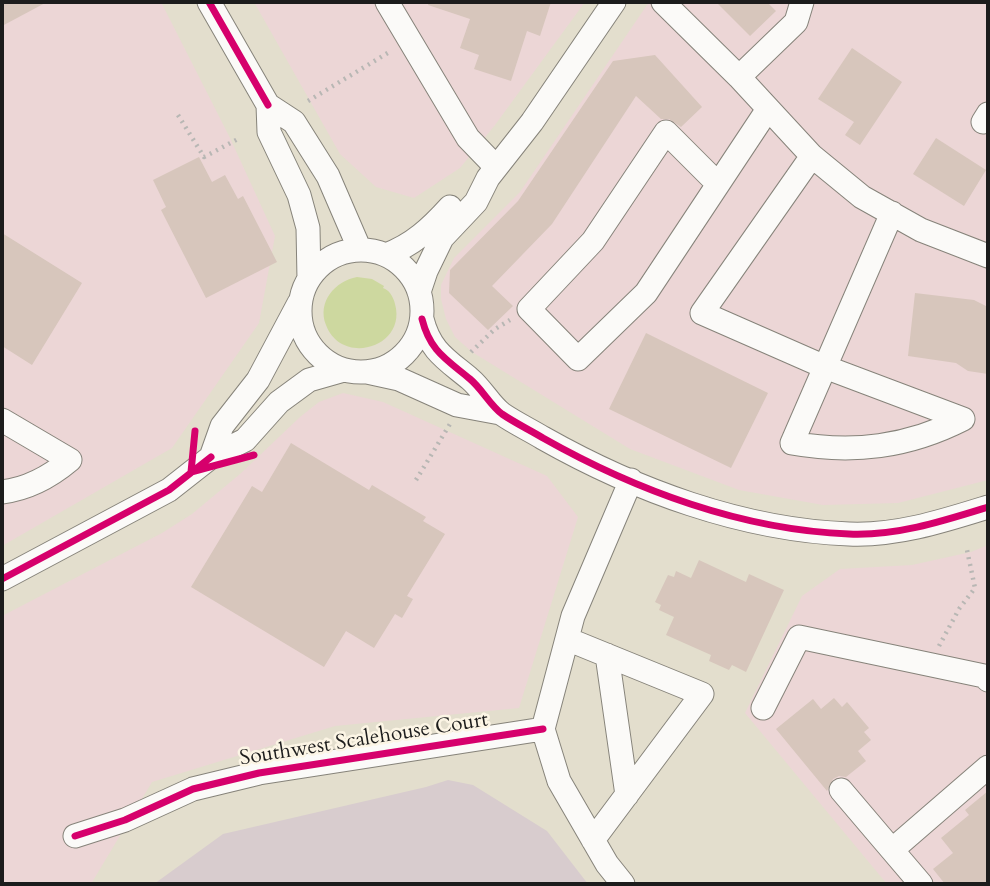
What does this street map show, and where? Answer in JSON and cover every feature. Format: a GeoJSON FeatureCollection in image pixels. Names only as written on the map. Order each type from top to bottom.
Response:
{"type":"FeatureCollection","features":[{"type":"Feature","properties":{"kind":"street"},"geometry":{"type":"LineString","coordinates":[[209,2],[268,105],[294,122],[328,176],[360,250]]}},
{"type":"Feature","properties":{"kind":"street"},"geometry":{"type":"LineString","coordinates":[[387,2],[468,138],[492,173]]}},
{"type":"Feature","properties":{"kind":"street"},"geometry":{"type":"LineString","coordinates":[[419,292],[442,238],[476,202],[492,173],[532,122],[614,2]]}},
{"type":"Feature","properties":{"kind":"street"},"geometry":{"type":"LineString","coordinates":[[663,2],[739,77],[812,156],[862,197],[921,230],[988,256]]}},
{"type":"Feature","properties":{"kind":"street"},"geometry":{"type":"LineString","coordinates":[[739,77],[796,22],[802,2]]}},
{"type":"Feature","properties":{"kind":"street"},"geometry":{"type":"LineString","coordinates":[[268,105],[269,132],[299,195],[308,228],[305,289],[300,317],[304,334],[313,350],[327,362],[344,370],[399,379],[457,405],[500,413]]}},
{"type":"Feature","properties":{"kind":"street"},"geometry":{"type":"LineString","coordinates":[[717,183],[666,132],[593,240],[529,309],[578,359],[646,293],[768,109]]}},
{"type":"Feature","properties":{"kind":"street"},"geometry":{"type":"LineString","coordinates":[[812,156],[702,313],[825,368],[963,419],[932,434],[877,447],[838,449],[792,443],[825,368],[892,214]]}},
{"type":"Feature","properties":{"kind":"street"},"geometry":{"type":"LineString","coordinates":[[386,255],[402,249],[423,234],[466,191],[492,173]]}},
{"type":"Feature","properties":{"kind":"street"},"geometry":{"type":"LineString","coordinates":[[211,457],[222,426],[258,380],[305,289],[322,264],[340,254],[360,250],[386,255],[400,264],[412,277],[419,292],[427,338],[446,362],[471,380],[500,413],[573,455],[631,480],[697,507],[784,529],[851,534],[918,528],[988,507]]}},
{"type":"Feature","properties":{"kind":"street"},"geometry":{"type":"LineString","coordinates":[[367,372],[386,367],[403,355],[415,339],[422,319]]}},
{"type":"Feature","properties":{"kind":"street"},"geometry":{"type":"LineString","coordinates":[[2,579],[169,491],[211,457],[245,440],[279,402],[309,380],[344,370]]}},
{"type":"Feature","properties":{"kind":"street"},"geometry":{"type":"LineString","coordinates":[[2,420],[70,460],[52,475],[2,492]]}},
{"type":"Feature","properties":{"kind":"street"},"geometry":{"type":"LineString","coordinates":[[624,884],[607,864],[559,781],[543,729],[573,616],[631,480]]}},
{"type":"Feature","properties":{"kind":"street"},"geometry":{"type":"LineString","coordinates":[[763,708],[799,637],[984,676],[988,680]]}},
{"type":"Feature","properties":{"kind":"street"},"geometry":{"type":"LineString","coordinates":[[567,639],[702,694],[593,840]]}},
{"type":"Feature","properties":{"kind":"street"},"geometry":{"type":"LineString","coordinates":[[607,655],[627,795]]}},
{"type":"Feature","properties":{"kind":"street","name":"Southwest Scalehouse Court"},"geometry":{"type":"LineString","coordinates":[[75,836],[125,820],[193,789],[259,773],[543,729]]}},
{"type":"Feature","properties":{"kind":"street"},"geometry":{"type":"LineString","coordinates":[[892,850],[988,767]]}},
{"type":"Feature","properties":{"kind":"street"},"geometry":{"type":"LineString","coordinates":[[841,790],[920,884]]}},
{"type":"Feature","properties":{"kind":"path"},"geometry":{"type":"LineString","coordinates":[[296,99],[308,101],[409,40]]}},
{"type":"Feature","properties":{"kind":"path"},"geometry":{"type":"LineString","coordinates":[[178,115],[204,157],[238,139]]}},
{"type":"Feature","properties":{"kind":"path"},"geometry":{"type":"LineString","coordinates":[[468,355],[495,329]]}},
{"type":"Feature","properties":{"kind":"path"},"geometry":{"type":"LineString","coordinates":[[416,480],[451,423]]}},
{"type":"Feature","properties":{"kind":"path"},"geometry":{"type":"LineString","coordinates":[[930,664],[959,609],[975,588],[967,550]]}},
{"type":"Feature","properties":{"kind":"shaded area"},"geometry":{"type":"Polygon","coordinates":[[[2,2],[161,2],[230,138],[275,236],[259,323],[172,448],[2,546],[2,2]]]}},
{"type":"Feature","properties":{"kind":"shaded area"},"geometry":{"type":"Polygon","coordinates":[[[254,2],[585,2],[460,168],[414,198],[376,187],[340,154],[254,2]]]}},
{"type":"Feature","properties":{"kind":"shaded area"},"geometry":{"type":"Polygon","coordinates":[[[649,2],[988,2],[988,480],[898,503],[823,505],[739,490],[630,449],[472,352],[455,337],[446,319],[441,299],[441,285],[454,258],[520,192],[649,2]]]}},
{"type":"Feature","properties":{"kind":"shaded area"},"geometry":{"type":"Polygon","coordinates":[[[343,393],[383,402],[547,476],[578,517],[519,708],[335,726],[152,782],[91,884],[2,884],[2,616],[162,533],[192,514],[240,474],[300,417],[319,402],[343,393]]]}},
{"type":"Feature","properties":{"kind":"shaded area"},"geometry":{"type":"Polygon","coordinates":[[[988,545],[988,884],[887,884],[745,713],[802,596],[840,569],[912,565],[971,552],[988,545]]]}},
{"type":"Feature","properties":{"kind":"shaded area"},"geometry":{"type":"Polygon","coordinates":[[[448,780],[473,785],[547,831],[588,884],[154,884],[223,834],[448,780]]]}},
{"type":"Feature","properties":{"kind":"green space"},"geometry":{"type":"Polygon","coordinates":[[[357,277],[372,279],[384,286],[394,301],[396,319],[392,331],[383,341],[358,348],[345,345],[334,338],[324,316],[326,301],[335,288],[357,277]]]}},
{"type":"Feature","properties":{"kind":"building"},"geometry":{"type":"Polygon","coordinates":[[[2,2],[47,2],[2,26],[2,2]]]}},
{"type":"Feature","properties":{"kind":"building"},"geometry":{"type":"Polygon","coordinates":[[[429,2],[551,2],[540,36],[527,31],[511,81],[474,69],[479,55],[460,48],[470,19],[428,5],[429,2]]]}},
{"type":"Feature","properties":{"kind":"building"},"geometry":{"type":"Polygon","coordinates":[[[716,2],[767,2],[776,11],[750,36],[716,2]]]}},
{"type":"Feature","properties":{"kind":"building"},"geometry":{"type":"Polygon","coordinates":[[[852,48],[902,82],[860,145],[845,135],[854,122],[818,99],[852,48]]]}},
{"type":"Feature","properties":{"kind":"building"},"geometry":{"type":"Polygon","coordinates":[[[655,55],[702,107],[681,127],[669,119],[661,119],[636,96],[552,224],[492,286],[513,306],[488,330],[449,293],[450,270],[518,201],[613,61],[655,55]]]}},
{"type":"Feature","properties":{"kind":"building"},"geometry":{"type":"Polygon","coordinates":[[[936,138],[986,170],[964,206],[913,174],[936,138]]]}},
{"type":"Feature","properties":{"kind":"building"},"geometry":{"type":"Polygon","coordinates":[[[199,157],[212,182],[225,175],[238,199],[243,196],[277,262],[206,298],[161,210],[166,207],[153,180],[199,157]]]}},
{"type":"Feature","properties":{"kind":"building"},"geometry":{"type":"Polygon","coordinates":[[[2,233],[82,283],[32,365],[2,346],[2,233]]]}},
{"type":"Feature","properties":{"kind":"building"},"geometry":{"type":"Polygon","coordinates":[[[915,293],[974,300],[988,307],[988,374],[968,371],[956,363],[908,356],[915,293]]]}},
{"type":"Feature","properties":{"kind":"building"},"geometry":{"type":"Polygon","coordinates":[[[646,333],[768,393],[731,468],[609,409],[646,333]]]}},
{"type":"Feature","properties":{"kind":"building"},"geometry":{"type":"Polygon","coordinates":[[[291,443],[369,490],[372,485],[426,517],[423,521],[445,534],[407,596],[413,599],[402,618],[395,614],[374,648],[346,631],[324,667],[191,587],[252,486],[262,492],[291,443]]]}},
{"type":"Feature","properties":{"kind":"building"},"geometry":{"type":"Polygon","coordinates":[[[699,560],[746,582],[749,574],[784,590],[746,672],[732,665],[729,670],[709,661],[711,655],[666,635],[674,617],[659,610],[661,605],[655,602],[668,575],[674,577],[676,571],[691,578],[699,560]]]}},
{"type":"Feature","properties":{"kind":"building"},"geometry":{"type":"Polygon","coordinates":[[[834,698],[842,707],[847,702],[869,728],[864,732],[871,740],[858,751],[866,761],[846,777],[833,779],[827,791],[776,729],[813,699],[821,709],[834,698]]]}},
{"type":"Feature","properties":{"kind":"building"},"geometry":{"type":"Polygon","coordinates":[[[988,791],[988,884],[945,884],[933,869],[953,853],[941,838],[969,815],[965,810],[988,791]]]}},
{"type":"Feature","properties":{"kind":"cycle path"},"geometry":{"type":"LineString","coordinates":[[209,2],[268,105]]}},
{"type":"Feature","properties":{"kind":"cycle path"},"geometry":{"type":"LineString","coordinates":[[422,319],[434,347],[474,383],[502,414],[578,457],[690,504],[769,525],[849,534],[902,530],[988,507]]}},
{"type":"Feature","properties":{"kind":"cycle path"},"geometry":{"type":"LineString","coordinates":[[195,431],[191,472],[254,455]]}},
{"type":"Feature","properties":{"kind":"cycle path"},"geometry":{"type":"LineString","coordinates":[[2,579],[169,490],[211,457]]}},
{"type":"Feature","properties":{"kind":"cycle path"},"geometry":{"type":"LineString","coordinates":[[75,836],[125,820],[193,789],[259,773],[543,729]]}}]}
